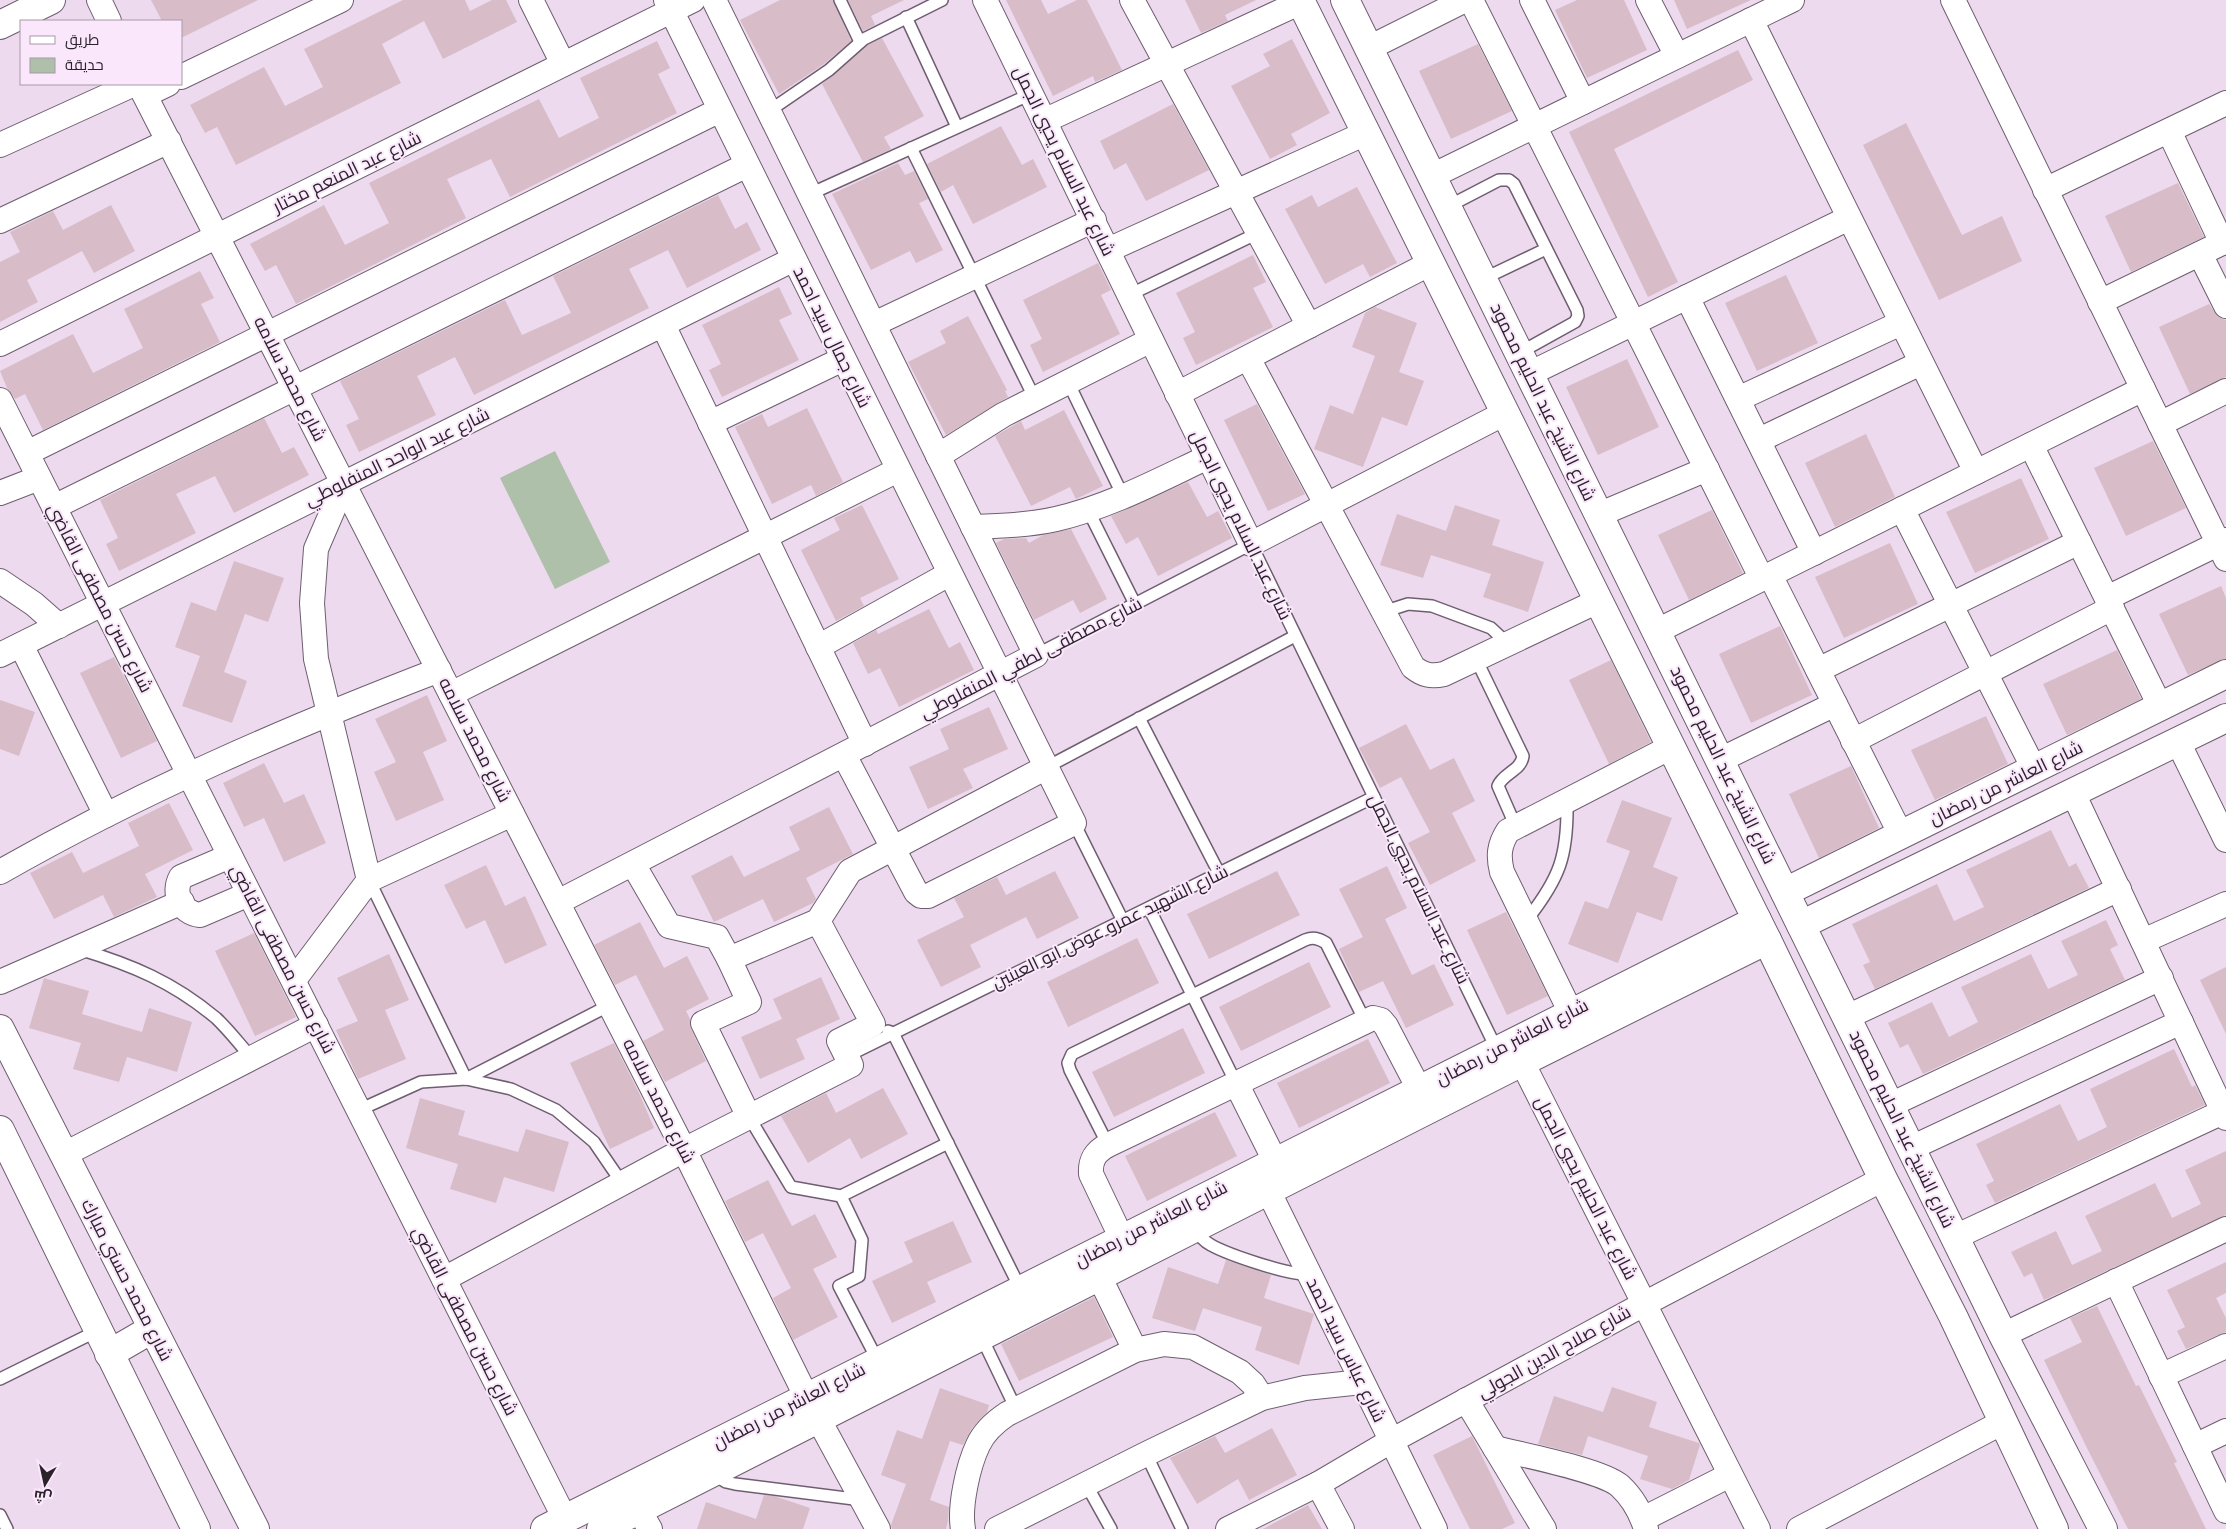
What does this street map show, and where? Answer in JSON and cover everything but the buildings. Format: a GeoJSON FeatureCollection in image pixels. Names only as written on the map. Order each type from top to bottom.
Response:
{"type":"FeatureCollection","features":[{"type":"Feature","properties":{"kind":"street"},"geometry":{"type":"LineString","coordinates":[[0,25],[51,0]]}},
{"type":"Feature","properties":{"kind":"street"},"geometry":{"type":"LineString","coordinates":[[99,0],[109,20]]}},
{"type":"Feature","properties":{"kind":"street"},"geometry":{"type":"LineString","coordinates":[[182,77],[340,0]]}},
{"type":"Feature","properties":{"kind":"street"},"geometry":{"type":"LineString","coordinates":[[531,0],[563,64]]}},
{"type":"Feature","properties":{"kind":"street","name":"شارع عبد المنعم مختار"},"geometry":{"type":"LineString","coordinates":[[0,344],[563,64],[669,5],[693,0]]}},
{"type":"Feature","properties":{"kind":"street"},"geometry":{"type":"LineString","coordinates":[[714,0],[1036,655]]}},
{"type":"Feature","properties":{"kind":"street","name":"شارع عبد السلام يحيي الجمل"},"geometry":{"type":"LineString","coordinates":[[985,0],[1251,544]]}},
{"type":"Feature","properties":{"kind":"street"},"geometry":{"type":"LineString","coordinates":[[1132,0],[1309,326]]}},
{"type":"Feature","properties":{"kind":"street","name":"شارع الشيخ عبد الحليم محمود"},"geometry":{"type":"LineString","coordinates":[[1345,0],[1987,1302],[2103,1529]]}},
{"type":"Feature","properties":{"kind":"street"},"geometry":{"type":"LineString","coordinates":[[1369,48],[1465,0]]}},
{"type":"Feature","properties":{"kind":"street"},"geometry":{"type":"LineString","coordinates":[[1471,0],[1707,469],[1818,670],[1901,835]]}},
{"type":"Feature","properties":{"kind":"street"},"geometry":{"type":"LineString","coordinates":[[1532,0],[1583,102]]}},
{"type":"Feature","properties":{"kind":"street"},"geometry":{"type":"LineString","coordinates":[[1648,0],[1677,56]]}},
{"type":"Feature","properties":{"kind":"street"},"geometry":{"type":"LineString","coordinates":[[1853,741],[1985,674],[2109,603],[2224,548],[2160,424],[1953,0]]}},
{"type":"Feature","properties":{"kind":"street"},"geometry":{"type":"LineString","coordinates":[[1044,121],[1301,1],[1762,930],[1882,1179],[1953,1316],[2054,1529]]}},
{"type":"Feature","properties":{"kind":"street"},"geometry":{"type":"LineString","coordinates":[[1432,176],[1751,20],[1781,2]]}},
{"type":"Feature","properties":{"kind":"street","name":"شارع جمال سيد احمد"},"geometry":{"type":"LineString","coordinates":[[669,5],[998,674],[1074,824]]}},
{"type":"Feature","properties":{"kind":"street"},"geometry":{"type":"LineString","coordinates":[[1751,20],[1976,472]]}},
{"type":"Feature","properties":{"kind":"street"},"geometry":{"type":"LineString","coordinates":[[0,145],[139,88],[161,85]]}},
{"type":"Feature","properties":{"kind":"street","name":"شارع محمد سلامه"},"geometry":{"type":"LineString","coordinates":[[139,88],[169,141],[558,902],[813,1408],[878,1529]]}},
{"type":"Feature","properties":{"kind":"street"},"geometry":{"type":"LineString","coordinates":[[2045,190],[2226,104]]}},
{"type":"Feature","properties":{"kind":"street"},"geometry":{"type":"LineString","coordinates":[[27,453],[720,110]]}},
{"type":"Feature","properties":{"kind":"street"},"geometry":{"type":"LineString","coordinates":[[2100,302],[2224,242],[2169,131]]}},
{"type":"Feature","properties":{"kind":"street"},"geometry":{"type":"LineString","coordinates":[[1108,250],[1366,133]]}},
{"type":"Feature","properties":{"kind":"street"},"geometry":{"type":"LineString","coordinates":[[0,221],[169,141]]}},
{"type":"Feature","properties":{"kind":"street"},"geometry":{"type":"LineString","coordinates":[[54,507],[747,164]]}},
{"type":"Feature","properties":{"kind":"street"},"geometry":{"type":"LineString","coordinates":[[1524,363],[1634,323],[1849,218]]}},
{"type":"Feature","properties":{"kind":"street"},"geometry":{"type":"LineString","coordinates":[[874,324],[1094,220]]}},
{"type":"Feature","properties":{"kind":"street"},"geometry":{"type":"LineString","coordinates":[[2200,254],[2226,306]]}},
{"type":"Feature","properties":{"kind":"street","name":"شارع عبد الواحد المنفلوطي"},"geometry":{"type":"LineString","coordinates":[[0,655],[794,260]]}},
{"type":"Feature","properties":{"kind":"street"},"geometry":{"type":"LineString","coordinates":[[1177,394],[1431,263]]}},
{"type":"Feature","properties":{"kind":"street"},"geometry":{"type":"LineString","coordinates":[[1687,297],[1814,553]]}},
{"type":"Feature","properties":{"kind":"street"},"geometry":{"type":"LineString","coordinates":[[1738,399],[1902,323]]}},
{"type":"Feature","properties":{"kind":"street"},"geometry":{"type":"LineString","coordinates":[[663,324],[865,744]]}},
{"type":"Feature","properties":{"kind":"street"},"geometry":{"type":"LineString","coordinates":[[938,456],[1004,415],[1151,340]]}},
{"type":"Feature","properties":{"kind":"street"},"geometry":{"type":"LineString","coordinates":[[710,423],[843,358]]}},
{"type":"Feature","properties":{"kind":"street"},"geometry":{"type":"LineString","coordinates":[[1248,358],[1413,667],[1420,672],[1436,676],[1598,601]]}},
{"type":"Feature","properties":{"kind":"street"},"geometry":{"type":"LineString","coordinates":[[1759,440],[1921,363]]}},
{"type":"Feature","properties":{"kind":"street"},"geometry":{"type":"LineString","coordinates":[[1657,632],[2143,389]]}},
{"type":"Feature","properties":{"kind":"street"},"geometry":{"type":"LineString","coordinates":[[2160,424],[2226,392]]}},
{"type":"Feature","properties":{"kind":"street","name":"شارع حسن مصطفى القاضي"},"geometry":{"type":"LineString","coordinates":[[0,400],[444,1278],[555,1524]]}},
{"type":"Feature","properties":{"kind":"street","name":"شارع مصطفى لطفي المنفلوطي"},"geometry":{"type":"LineString","coordinates":[[1251,544],[1505,413]]}},
{"type":"Feature","properties":{"kind":"street"},"geometry":{"type":"LineString","coordinates":[[2031,445],[2160,706]]}},
{"type":"Feature","properties":{"kind":"street"},"geometry":{"type":"LineString","coordinates":[[973,527],[1012,526],[1056,519],[1088,510],[1208,457]]}},
{"type":"Feature","properties":{"kind":"street"},"geometry":{"type":"LineString","coordinates":[[1563,529],[1707,469]]}},
{"type":"Feature","properties":{"kind":"street"},"geometry":{"type":"LineString","coordinates":[[451,694],[898,470]]}},
{"type":"Feature","properties":{"kind":"street"},"geometry":{"type":"LineString","coordinates":[[0,493],[39,478]]}},
{"type":"Feature","properties":{"kind":"street"},"geometry":{"type":"LineString","coordinates":[[344,484],[316,549],[312,603],[316,659],[369,880]]}},
{"type":"Feature","properties":{"kind":"street"},"geometry":{"type":"LineString","coordinates":[[1902,509],[2034,769]]}},
{"type":"Feature","properties":{"kind":"street"},"geometry":{"type":"LineString","coordinates":[[1818,670],[2079,542]]}},
{"type":"Feature","properties":{"kind":"street"},"geometry":{"type":"LineString","coordinates":[[818,646],[949,574]]}},
{"type":"Feature","properties":{"kind":"street"},"geometry":{"type":"LineString","coordinates":[[0,581],[34,604],[59,626]]}},
{"type":"Feature","properties":{"kind":"street"},"geometry":{"type":"LineString","coordinates":[[21,645],[106,815]]}},
{"type":"Feature","properties":{"kind":"street","name":"شارع مصطفى لطفي المنفلوطي"},"geometry":{"type":"LineString","coordinates":[[558,902],[1036,655]]}},
{"type":"Feature","properties":{"kind":"street"},"geometry":{"type":"LineString","coordinates":[[0,872],[106,815],[189,774],[330,712],[439,670]]}},
{"type":"Feature","properties":{"kind":"street","name":"شارع العاشر من رمضان"},"geometry":{"type":"LineString","coordinates":[[1785,892],[2226,674]]}},
{"type":"Feature","properties":{"kind":"street"},"geometry":{"type":"LineString","coordinates":[[1720,760],[1834,704]]}},
{"type":"Feature","properties":{"kind":"street"},"geometry":{"type":"LineString","coordinates":[[1801,925],[2226,718]]}},
{"type":"Feature","properties":{"kind":"street"},"geometry":{"type":"LineString","coordinates":[[2178,742],[2226,840]]}},
{"type":"Feature","properties":{"kind":"street"},"geometry":{"type":"LineString","coordinates":[[1571,1013],[1499,861],[1502,840],[1508,831],[1671,748]]}},
{"type":"Feature","properties":{"kind":"street"},"geometry":{"type":"LineString","coordinates":[[844,755],[916,892],[921,896],[928,896],[1074,824]]}},
{"type":"Feature","properties":{"kind":"street"},"geometry":{"type":"LineString","coordinates":[[729,959],[818,921],[850,871],[1045,768]]}},
{"type":"Feature","properties":{"kind":"street"},"geometry":{"type":"LineString","coordinates":[[1955,1237],[2224,1115],[2073,793]]}},
{"type":"Feature","properties":{"kind":"street"},"geometry":{"type":"LineString","coordinates":[[294,980],[369,880],[512,814]]}},
{"type":"Feature","properties":{"kind":"street"},"geometry":{"type":"LineString","coordinates":[[230,856],[181,877],[176,885],[177,893],[191,914],[200,915],[249,894]]}},
{"type":"Feature","properties":{"kind":"street"},"geometry":{"type":"LineString","coordinates":[[633,864],[670,926],[718,937],[750,1002],[703,1023],[749,1117]]}},
{"type":"Feature","properties":{"kind":"street"},"geometry":{"type":"LineString","coordinates":[[1847,1017],[2119,889]]}},
{"type":"Feature","properties":{"kind":"street"},"geometry":{"type":"LineString","coordinates":[[0,982],[182,902]]}},
{"type":"Feature","properties":{"kind":"street"},"geometry":{"type":"LineString","coordinates":[[2143,941],[2226,904]]}},
{"type":"Feature","properties":{"kind":"street"},"geometry":{"type":"LineString","coordinates":[[818,921],[883,1029]]}},
{"type":"Feature","properties":{"kind":"street","name":"شارع العاشر من رمضان"},"geometry":{"type":"LineString","coordinates":[[555,1524],[813,1408],[981,1336],[1194,1228],[1267,1174],[1419,1089],[1571,1013],[1762,930]]}},
{"type":"Feature","properties":{"kind":"street","name":"شارع العاشر من رمضان"},"geometry":{"type":"LineString","coordinates":[[601,1529],[645,1519],[711,1473],[813,1408],[878,1361],[1122,1239],[1522,1062],[1762,930]]}},
{"type":"Feature","properties":{"kind":"street"},"geometry":{"type":"LineString","coordinates":[[1890,1105],[2161,978]]}},
{"type":"Feature","properties":{"kind":"street"},"geometry":{"type":"LineString","coordinates":[[1122,1239],[1091,1174],[1090,1164],[1094,1155],[1108,1145],[1373,1018],[1381,1020],[1386,1026],[1419,1089]]}},
{"type":"Feature","properties":{"kind":"street"},"geometry":{"type":"LineString","coordinates":[[1911,1148],[2181,1022]]}},
{"type":"Feature","properties":{"kind":"street"},"geometry":{"type":"LineString","coordinates":[[63,1155],[316,1025]]}},
{"type":"Feature","properties":{"kind":"street","name":"شارع محمد حسني مبارك"},"geometry":{"type":"LineString","coordinates":[[0,1029],[255,1529]]}},
{"type":"Feature","properties":{"kind":"street","name":"شارع الشهيد عمرو عوض ابو العينين"},"geometry":{"type":"LineString","coordinates":[[444,1278],[684,1150],[851,1065],[839,1041],[883,1029]]}},
{"type":"Feature","properties":{"kind":"street","name":"شارع عبد الحليم يحيي الجمل"},"geometry":{"type":"LineString","coordinates":[[1522,1062],[1758,1529]]}},
{"type":"Feature","properties":{"kind":"street","name":"شارع عباس سيد احمد"},"geometry":{"type":"LineString","coordinates":[[1236,1083],[1267,1174],[1308,1274],[1434,1529]]}},
{"type":"Feature","properties":{"kind":"street"},"geometry":{"type":"LineString","coordinates":[[0,1130],[196,1529]]}},
{"type":"Feature","properties":{"kind":"street","name":"شارع صلاح الدين الجولي"},"geometry":{"type":"LineString","coordinates":[[1228,1529],[1318,1484],[1466,1400],[1882,1179]]}},
{"type":"Feature","properties":{"kind":"street"},"geometry":{"type":"LineString","coordinates":[[2003,1334],[2226,1229]]}},
{"type":"Feature","properties":{"kind":"street"},"geometry":{"type":"LineString","coordinates":[[1100,1276],[1135,1350]]}},
{"type":"Feature","properties":{"kind":"street"},"geometry":{"type":"LineString","coordinates":[[2116,1281],[2226,1511]]}},
{"type":"Feature","properties":{"kind":"street"},"geometry":{"type":"LineString","coordinates":[[1953,1316],[1987,1302]]}},
{"type":"Feature","properties":{"kind":"street"},"geometry":{"type":"LineString","coordinates":[[103,1343],[152,1329]]}},
{"type":"Feature","properties":{"kind":"street"},"geometry":{"type":"LineString","coordinates":[[963,1529],[962,1500],[978,1446],[998,1421],[1016,1409],[1135,1350],[1164,1344],[1193,1347],[1240,1372],[1253,1384],[1262,1398]]}},
{"type":"Feature","properties":{"kind":"street"},"geometry":{"type":"LineString","coordinates":[[2161,1376],[2226,1346]]}},
{"type":"Feature","properties":{"kind":"street"},"geometry":{"type":"LineString","coordinates":[[997,1529],[1262,1398],[1305,1388],[1362,1382]]}},
{"type":"Feature","properties":{"kind":"street"},"geometry":{"type":"LineString","coordinates":[[1466,1400],[1544,1529]]}},
{"type":"Feature","properties":{"kind":"street"},"geometry":{"type":"LineString","coordinates":[[1799,1529],[1832,1521],[2003,1422]]}},
{"type":"Feature","properties":{"kind":"street"},"geometry":{"type":"LineString","coordinates":[[2195,1446],[2226,1431]]}},
{"type":"Feature","properties":{"kind":"street"},"geometry":{"type":"LineString","coordinates":[[1495,1448],[1600,1476],[1619,1485],[1634,1501],[1644,1524],[1730,1475]]}},
{"type":"Feature","properties":{"kind":"street"},"geometry":{"type":"LineString","coordinates":[[1318,1484],[1342,1529]]}},
{"type":"Feature","properties":{"kind":"lane"},"geometry":{"type":"LineString","coordinates":[[840,0],[860,42]]}},
{"type":"Feature","properties":{"kind":"lane"},"geometry":{"type":"LineString","coordinates":[[769,111],[829,70],[860,42],[875,32],[942,0]]}},
{"type":"Feature","properties":{"kind":"lane"},"geometry":{"type":"LineString","coordinates":[[906,17],[957,127]]}},
{"type":"Feature","properties":{"kind":"lane"},"geometry":{"type":"LineString","coordinates":[[810,194],[1031,94]]}},
{"type":"Feature","properties":{"kind":"lane"},"geometry":{"type":"LineString","coordinates":[[911,148],[1035,399]]}},
{"type":"Feature","properties":{"kind":"lane"},"geometry":{"type":"LineString","coordinates":[[1447,207],[1499,180],[1509,180],[1514,184],[1577,310],[1578,316],[1575,322],[1524,363]]}},
{"type":"Feature","properties":{"kind":"lane"},"geometry":{"type":"LineString","coordinates":[[1129,295],[1258,233]]}},
{"type":"Feature","properties":{"kind":"lane"},"geometry":{"type":"LineString","coordinates":[[1483,279],[1546,249]]}},
{"type":"Feature","properties":{"kind":"lane"},"geometry":{"type":"LineString","coordinates":[[1068,382],[1123,496]]}},
{"type":"Feature","properties":{"kind":"lane"},"geometry":{"type":"LineString","coordinates":[[1088,510],[1135,604]]}},
{"type":"Feature","properties":{"kind":"lane","name":"شارع مصطفى لطفي المنفلوطي"},"geometry":{"type":"LineString","coordinates":[[1036,655],[1251,544]]}},
{"type":"Feature","properties":{"kind":"lane","name":"شارع عبد السلام يحيي الجمل"},"geometry":{"type":"LineString","coordinates":[[1251,544],[1497,1050]]}},
{"type":"Feature","properties":{"kind":"lane"},"geometry":{"type":"LineString","coordinates":[[1383,612],[1408,604],[1432,606],[1491,628],[1508,644]]}},
{"type":"Feature","properties":{"kind":"lane"},"geometry":{"type":"LineString","coordinates":[[1045,768],[1295,636]]}},
{"type":"Feature","properties":{"kind":"lane"},"geometry":{"type":"LineString","coordinates":[[1476,659],[1523,756],[1521,764],[1501,780],[1498,786],[1516,827]]}},
{"type":"Feature","properties":{"kind":"lane"},"geometry":{"type":"LineString","coordinates":[[1139,718],[1219,873]]}},
{"type":"Feature","properties":{"kind":"lane","name":"شارع الشهيد عمرو عوض ابو العينين"},"geometry":{"type":"LineString","coordinates":[[883,1029],[1149,908],[1374,797]]}},
{"type":"Feature","properties":{"kind":"lane"},"geometry":{"type":"LineString","coordinates":[[1526,920],[1546,895],[1561,865],[1568,833],[1567,800]]}},
{"type":"Feature","properties":{"kind":"lane"},"geometry":{"type":"LineString","coordinates":[[1074,824],[1123,920]]}},
{"type":"Feature","properties":{"kind":"lane"},"geometry":{"type":"LineString","coordinates":[[369,880],[466,1079]]}},
{"type":"Feature","properties":{"kind":"lane"},"geometry":{"type":"LineString","coordinates":[[1149,908],[1236,1083]]}},
{"type":"Feature","properties":{"kind":"lane"},"geometry":{"type":"LineString","coordinates":[[1108,1145],[1070,1070],[1068,1058],[1072,1054],[1192,995],[1312,938],[1320,939],[1326,943],[1365,1021]]}},
{"type":"Feature","properties":{"kind":"lane"},"geometry":{"type":"LineString","coordinates":[[75,948],[126,964],[174,987],[216,1019],[252,1058]]}},
{"type":"Feature","properties":{"kind":"lane"},"geometry":{"type":"LineString","coordinates":[[466,1079],[610,1005]]}},
{"type":"Feature","properties":{"kind":"lane"},"geometry":{"type":"LineString","coordinates":[[883,1029],[948,1143],[1021,1290]]}},
{"type":"Feature","properties":{"kind":"lane"},"geometry":{"type":"LineString","coordinates":[[358,1110],[421,1082],[466,1079],[511,1088],[556,1110],[594,1142],[622,1183]]}},
{"type":"Feature","properties":{"kind":"lane"},"geometry":{"type":"LineString","coordinates":[[749,1117],[791,1187],[841,1196],[948,1143]]}},
{"type":"Feature","properties":{"kind":"lane"},"geometry":{"type":"LineString","coordinates":[[841,1196],[862,1240],[859,1276],[839,1286],[878,1361]]}},
{"type":"Feature","properties":{"kind":"lane"},"geometry":{"type":"LineString","coordinates":[[1194,1228],[1203,1240],[1216,1247],[1291,1274],[1308,1274]]}},
{"type":"Feature","properties":{"kind":"lane"},"geometry":{"type":"LineString","coordinates":[[981,1336],[1016,1409]]}},
{"type":"Feature","properties":{"kind":"lane"},"geometry":{"type":"LineString","coordinates":[[0,1379],[103,1343]]}},
{"type":"Feature","properties":{"kind":"lane"},"geometry":{"type":"LineString","coordinates":[[1146,1454],[1182,1529]]}},
{"type":"Feature","properties":{"kind":"lane"},"geometry":{"type":"LineString","coordinates":[[711,1473],[718,1479],[735,1484],[862,1500]]}},
{"type":"Feature","properties":{"kind":"lane"},"geometry":{"type":"LineString","coordinates":[[1086,1484],[1111,1529]]}},
{"type":"Feature","properties":{"kind":"lane"},"geometry":{"type":"LineString","coordinates":[[0,1515],[7,1529]]}},
{"type":"Feature","properties":{"kind":"green space"},"geometry":{"type":"Polygon","coordinates":[[[555,451],[610,562],[555,589],[500,478],[555,451]]]}}]}
